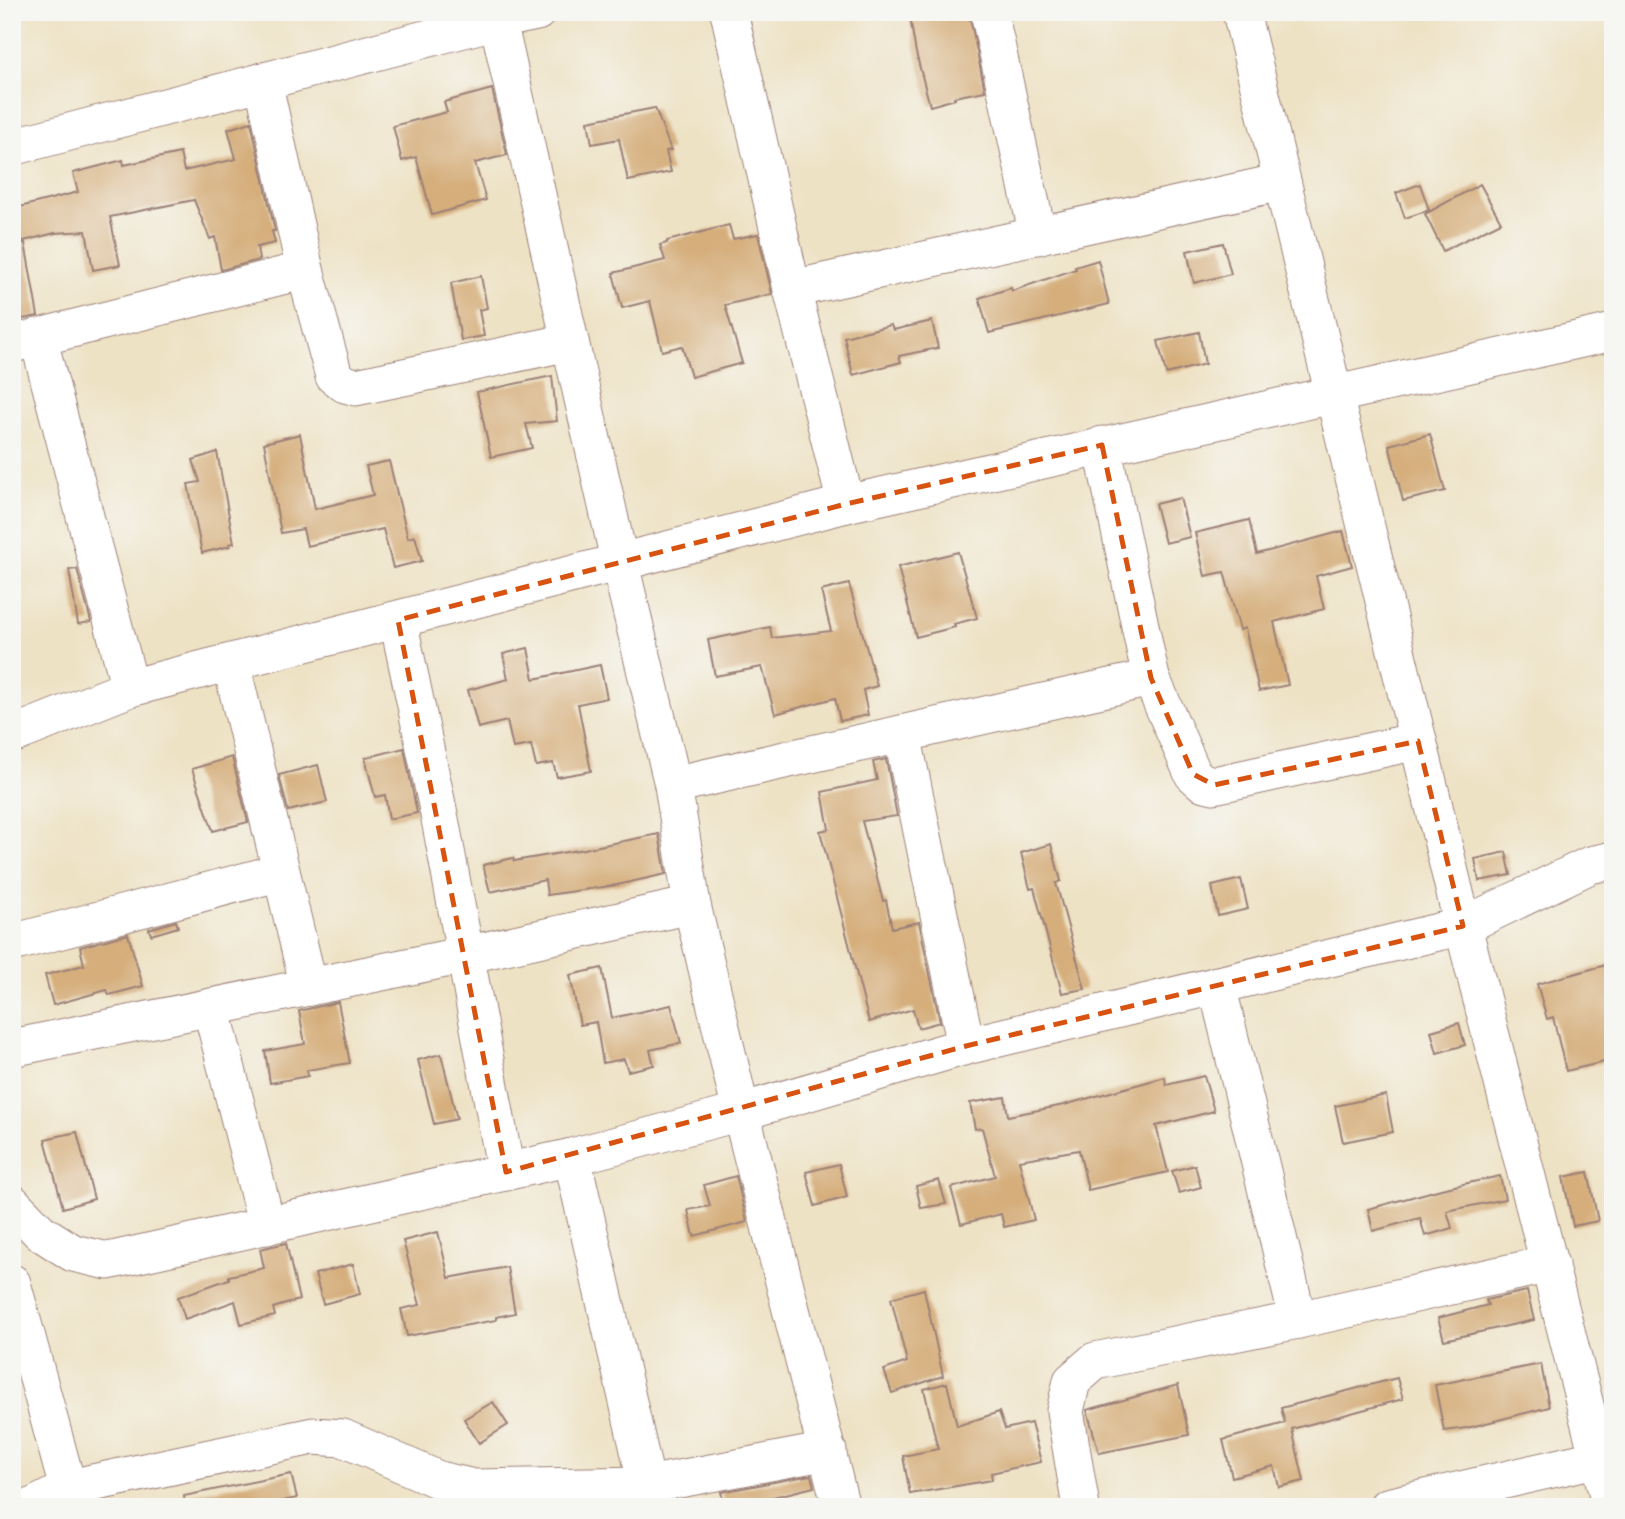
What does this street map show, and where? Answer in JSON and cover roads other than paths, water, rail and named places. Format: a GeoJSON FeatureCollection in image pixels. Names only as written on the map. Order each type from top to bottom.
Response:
{"type":"FeatureCollection","features":[{"type":"Feature","properties":{"kind":"street"},"geometry":{"type":"LineString","coordinates":[[12,147],[263,82],[497,16],[537,12]]}},
{"type":"Feature","properties":{"kind":"street"},"geometry":{"type":"LineString","coordinates":[[729,12],[792,289],[846,504]]}},
{"type":"Feature","properties":{"kind":"street"},"geometry":{"type":"LineString","coordinates":[[989,12],[1038,236]]}},
{"type":"Feature","properties":{"kind":"street"},"geometry":{"type":"LineString","coordinates":[[1241,12],[1464,926],[1550,1264],[1606,1456],[1611,1507]]}},
{"type":"Feature","properties":{"kind":"street"},"geometry":{"type":"LineString","coordinates":[[497,16],[620,564],[673,785],[692,905],[741,1112],[841,1507]]}},
{"type":"Feature","properties":{"kind":"street"},"geometry":{"type":"LineString","coordinates":[[263,82],[305,270],[334,376],[345,384],[356,387],[570,342]]}},
{"type":"Feature","properties":{"kind":"street"},"geometry":{"type":"LineString","coordinates":[[792,289],[1282,183]]}},
{"type":"Feature","properties":{"kind":"street"},"geometry":{"type":"LineString","coordinates":[[130,688],[25,340],[305,270]]}},
{"type":"Feature","properties":{"kind":"street"},"geometry":{"type":"LineString","coordinates":[[12,735],[130,688],[846,504],[1613,332]]}},
{"type":"Feature","properties":{"kind":"street"},"geometry":{"type":"LineString","coordinates":[[1102,445],[1151,678],[1193,774],[1202,782],[1214,785],[1418,741]]}},
{"type":"Feature","properties":{"kind":"street"},"geometry":{"type":"LineString","coordinates":[[398,620],[466,955],[506,1172]]}},
{"type":"Feature","properties":{"kind":"street"},"geometry":{"type":"LineString","coordinates":[[231,663],[309,987]]}},
{"type":"Feature","properties":{"kind":"street"},"geometry":{"type":"LineString","coordinates":[[673,785],[1151,678]]}},
{"type":"Feature","properties":{"kind":"street"},"geometry":{"type":"LineString","coordinates":[[902,734],[966,1046]]}},
{"type":"Feature","properties":{"kind":"street"},"geometry":{"type":"LineString","coordinates":[[12,1203],[40,1232],[73,1253],[108,1261],[572,1157],[741,1112],[966,1046],[1464,926],[1590,865],[1613,860]]}},
{"type":"Feature","properties":{"kind":"street"},"geometry":{"type":"LineString","coordinates":[[12,943],[281,872]]}},
{"type":"Feature","properties":{"kind":"street"},"geometry":{"type":"LineString","coordinates":[[12,1048],[466,955],[692,905]]}},
{"type":"Feature","properties":{"kind":"street"},"geometry":{"type":"LineString","coordinates":[[1217,985],[1298,1320]]}},
{"type":"Feature","properties":{"kind":"street"},"geometry":{"type":"LineString","coordinates":[[211,1007],[267,1226]]}},
{"type":"Feature","properties":{"kind":"street"},"geometry":{"type":"LineString","coordinates":[[572,1157],[647,1485]]}},
{"type":"Feature","properties":{"kind":"street"},"geometry":{"type":"LineString","coordinates":[[1081,1507],[1065,1411],[1072,1381],[1095,1361],[1298,1320],[1550,1264]]}},
{"type":"Feature","properties":{"kind":"street"},"geometry":{"type":"LineString","coordinates":[[12,1283],[20,1336],[71,1498]]}},
{"type":"Feature","properties":{"kind":"street"},"geometry":{"type":"LineString","coordinates":[[32,1507],[313,1436],[343,1438],[439,1480],[474,1488],[647,1485],[828,1451]]}},
{"type":"Feature","properties":{"kind":"street"},"geometry":{"type":"LineString","coordinates":[[1387,1507],[1606,1456]]}}]}
